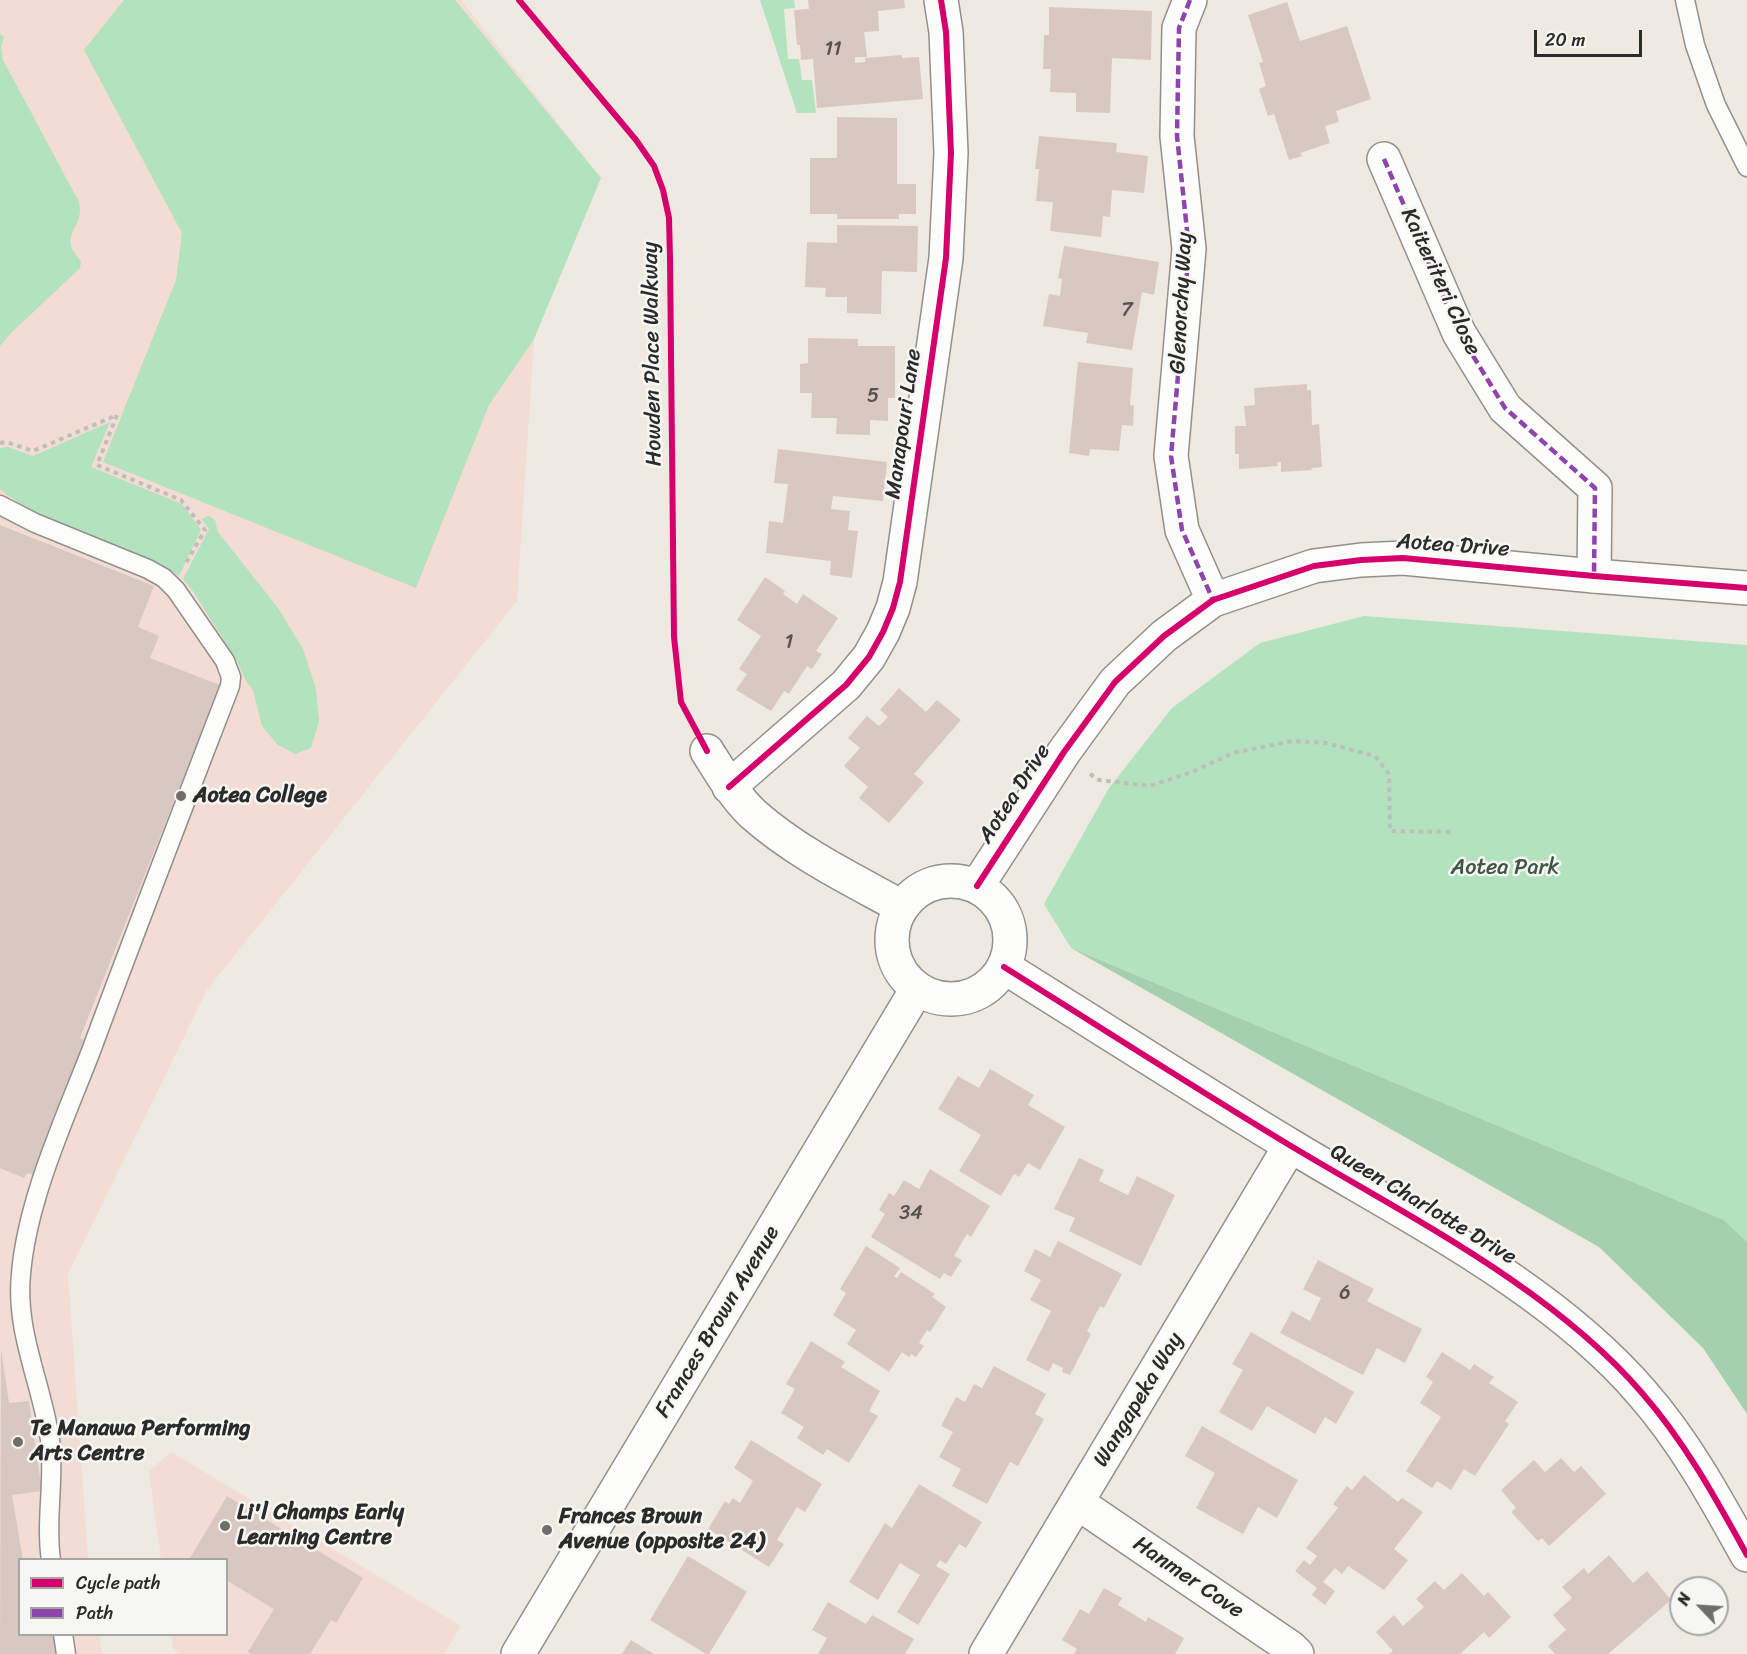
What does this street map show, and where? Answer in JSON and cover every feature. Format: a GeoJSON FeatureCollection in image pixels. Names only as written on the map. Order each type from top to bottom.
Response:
{"type":"FeatureCollection","features":[{"type":"Feature","properties":{"kind":"street","name":"Manapouri Lane"},"geometry":{"type":"LineString","coordinates":[[729,787],[846,685],[869,657],[893,608],[900,582],[946,258],[951,153],[946,32],[941,0]]}},
{"type":"Feature","properties":{"kind":"street","name":"Glenorchy Way"},"geometry":{"type":"LineString","coordinates":[[1190,0],[1179,28],[1177,136],[1189,249],[1171,456],[1182,530],[1213,600]]}},
{"type":"Feature","properties":{"kind":"street","name":"Kaiteriteri Close"},"geometry":{"type":"LineString","coordinates":[[1384,159],[1459,333],[1505,408],[1595,488],[1594,576]]}},
{"type":"Feature","properties":{"kind":"street","name":"Aotea Drive"},"geometry":{"type":"LineString","coordinates":[[977,886],[1064,752],[1115,682],[1164,636],[1213,600],[1314,566],[1403,558],[1747,588]]}},
{"type":"Feature","properties":{"kind":"street"},"geometry":{"type":"LineString","coordinates":[[707,751],[729,787],[752,813],[789,841],[831,868],[902,907]]}},
{"type":"Feature","properties":{"kind":"street"},"geometry":{"type":"LineString","coordinates":[[944,881],[960,881],[977,886],[992,897],[1004,912],[1010,930],[1010,949],[1004,967],[994,981],[981,992],[965,998],[949,1000],[932,997],[917,989],[905,979],[892,951],[895,921],[902,907],[913,895],[927,886],[944,881]]}},
{"type":"Feature","properties":{"kind":"street","name":"Queen Charlotte Drive"},"geometry":{"type":"LineString","coordinates":[[1004,967],[1290,1146],[1500,1272],[1546,1304],[1606,1356],[1642,1393],[1688,1453],[1747,1555]]}},
{"type":"Feature","properties":{"kind":"street","name":"Frances Brown Avenue"},"geometry":{"type":"LineString","coordinates":[[518,1654],[917,989]]}},
{"type":"Feature","properties":{"kind":"street","name":"Wangapeka Way"},"geometry":{"type":"LineString","coordinates":[[986,1654],[1290,1146]]}},
{"type":"Feature","properties":{"kind":"street","name":"Hanmer Cove"},"geometry":{"type":"LineString","coordinates":[[1078,1503],[1292,1648],[1297,1654]]}},
{"type":"Feature","properties":{"kind":"lane"},"geometry":{"type":"LineString","coordinates":[[1685,0],[1695,45],[1716,105],[1747,167]]}},
{"type":"Feature","properties":{"kind":"lane"},"geometry":{"type":"LineString","coordinates":[[0,505],[164,578],[173,587],[225,661],[231,677],[230,686],[54,1148],[24,1242],[19,1306],[25,1339],[40,1387],[50,1440],[51,1558]]}},
{"type":"Feature","properties":{"kind":"lane"},"geometry":{"type":"LineString","coordinates":[[63,1636],[66,1654]]}},
{"type":"Feature","properties":{"kind":"path"},"geometry":{"type":"LineString","coordinates":[[0,443],[6,442],[33,452],[117,415],[97,465],[181,500],[205,530],[173,587]]}},
{"type":"Feature","properties":{"kind":"path"},"geometry":{"type":"LineString","coordinates":[[1064,752],[1098,780],[1150,786],[1192,772],[1233,753],[1292,741],[1326,743],[1375,756],[1389,774],[1390,831],[1453,832]]}},
{"type":"Feature","properties":{"kind":"shaded area","name":"Aotea College"},"geometry":{"type":"Polygon","coordinates":[[[0,0],[461,0],[601,178],[534,339],[517,601],[207,990],[68,1274],[88,1558],[18,1558],[18,1636],[99,1636],[102,1654],[0,1654],[0,0]]]}},
{"type":"Feature","properties":{"kind":"shaded area","name":"Li'l Champs Early Learning Centre"},"geometry":{"type":"Polygon","coordinates":[[[171,1452],[461,1626],[444,1654],[179,1654],[173,1648],[171,1636],[228,1636],[228,1558],[161,1558],[149,1471],[171,1452]]]}},
{"type":"Feature","properties":{"kind":"green space"},"geometry":{"type":"Polygon","coordinates":[[[124,0],[455,0],[601,178],[534,339],[489,405],[416,588],[103,462],[176,280],[182,233],[84,50],[124,0]]]}},
{"type":"Feature","properties":{"kind":"green space"},"geometry":{"type":"Polygon","coordinates":[[[760,0],[794,0],[795,8],[784,9],[788,59],[799,59],[802,80],[812,80],[816,113],[797,113],[760,0]]]}},
{"type":"Feature","properties":{"kind":"green space"},"geometry":{"type":"Polygon","coordinates":[[[0,34],[4,37],[1,47],[3,60],[79,202],[78,221],[72,235],[71,245],[81,262],[80,268],[0,346],[0,34]]]}},
{"type":"Feature","properties":{"kind":"green space"},"geometry":{"type":"Polygon","coordinates":[[[110,422],[91,467],[182,504],[201,530],[179,576],[166,568],[44,517],[0,489],[0,448],[8,447],[33,456],[110,422]]]}},
{"type":"Feature","properties":{"kind":"green space"},"geometry":{"type":"Polygon","coordinates":[[[209,516],[215,520],[218,532],[278,608],[303,649],[316,689],[319,721],[311,748],[295,754],[278,745],[262,726],[253,690],[193,591],[183,579],[209,529],[201,519],[209,516]]]}},
{"type":"Feature","properties":{"kind":"green space","name":"Aotea Park"},"geometry":{"type":"Polygon","coordinates":[[[1364,616],[1747,645],[1747,1242],[1724,1220],[1071,948],[1044,904],[1109,788],[1172,708],[1260,643],[1364,616]]]}},
{"type":"Feature","properties":{"kind":"green space"},"geometry":{"type":"Polygon","coordinates":[[[1071,948],[1724,1220],[1747,1242],[1747,1414],[1703,1348],[1599,1247],[1071,948]]]}},
{"type":"Feature","properties":{"kind":"building"},"geometry":{"type":"Polygon","coordinates":[[[808,0],[904,0],[905,8],[878,11],[879,31],[864,32],[867,57],[855,57],[855,63],[865,62],[865,58],[902,55],[902,58],[919,57],[923,99],[817,108],[813,59],[801,60],[800,45],[797,45],[794,10],[809,9],[808,0]]]}},
{"type":"Feature","properties":{"kind":"building"},"geometry":{"type":"Polygon","coordinates":[[[1287,2],[1300,41],[1347,26],[1371,99],[1336,111],[1339,122],[1325,126],[1330,143],[1300,153],[1302,156],[1289,160],[1274,114],[1268,116],[1259,89],[1266,86],[1259,63],[1263,62],[1248,15],[1287,2]]]}},
{"type":"Feature","properties":{"kind":"building"},"geometry":{"type":"Polygon","coordinates":[[[1049,7],[1152,11],[1151,60],[1112,58],[1110,113],[1076,112],[1076,93],[1050,92],[1051,69],[1043,69],[1044,35],[1049,35],[1049,7]]]}},
{"type":"Feature","properties":{"kind":"building"},"geometry":{"type":"Polygon","coordinates":[[[837,117],[897,118],[897,184],[916,184],[916,214],[899,214],[899,219],[837,219],[837,214],[810,214],[810,158],[837,158],[837,117]]]}},
{"type":"Feature","properties":{"kind":"building"},"geometry":{"type":"Polygon","coordinates":[[[1039,136],[1117,143],[1116,152],[1148,156],[1144,193],[1112,190],[1110,217],[1103,216],[1101,237],[1050,231],[1053,202],[1036,201],[1039,169],[1035,169],[1039,136]]]}},
{"type":"Feature","properties":{"kind":"building"},"geometry":{"type":"Polygon","coordinates":[[[837,225],[918,226],[917,272],[882,271],[881,314],[847,313],[847,297],[825,297],[826,288],[805,287],[807,242],[837,243],[837,225]]]}},
{"type":"Feature","properties":{"kind":"building"},"geometry":{"type":"Polygon","coordinates":[[[1064,246],[1159,262],[1154,295],[1142,292],[1132,350],[1086,343],[1088,333],[1043,326],[1049,294],[1060,296],[1062,279],[1058,278],[1064,246]]]}},
{"type":"Feature","properties":{"kind":"building"},"geometry":{"type":"Polygon","coordinates":[[[808,338],[858,339],[858,346],[895,346],[895,398],[888,398],[888,421],[870,420],[870,435],[836,434],[837,418],[811,418],[812,393],[800,393],[800,364],[808,363],[808,338]]]}},
{"type":"Feature","properties":{"kind":"building"},"geometry":{"type":"Polygon","coordinates":[[[1078,362],[1133,368],[1130,405],[1134,406],[1133,426],[1122,425],[1119,451],[1090,449],[1089,456],[1069,453],[1078,362]]]}},
{"type":"Feature","properties":{"kind":"building"},"geometry":{"type":"Polygon","coordinates":[[[1307,384],[1307,390],[1311,390],[1312,425],[1319,424],[1322,467],[1281,472],[1281,462],[1277,462],[1278,466],[1239,469],[1239,454],[1235,454],[1235,426],[1246,426],[1244,406],[1255,405],[1254,388],[1307,384]]]}},
{"type":"Feature","properties":{"kind":"building"},"geometry":{"type":"Polygon","coordinates":[[[778,449],[887,462],[883,501],[833,496],[831,509],[850,511],[848,530],[858,531],[852,578],[830,575],[831,561],[766,553],[769,521],[783,523],[788,484],[774,483],[778,449]]]}},
{"type":"Feature","properties":{"kind":"building"},"geometry":{"type":"Polygon","coordinates":[[[0,525],[154,586],[138,627],[159,636],[150,658],[220,685],[80,1038],[88,1041],[34,1175],[27,1173],[24,1178],[0,1168],[0,525]]]}},
{"type":"Feature","properties":{"kind":"building"},"geometry":{"type":"Polygon","coordinates":[[[765,577],[785,591],[783,594],[797,604],[803,594],[838,618],[816,651],[822,654],[812,669],[807,666],[789,694],[784,691],[771,711],[736,690],[747,674],[739,669],[761,636],[737,620],[765,577]]]}},
{"type":"Feature","properties":{"kind":"building"},"geometry":{"type":"Polygon","coordinates":[[[899,688],[926,712],[937,700],[961,720],[914,774],[924,782],[889,823],[859,798],[868,787],[844,766],[860,748],[848,738],[867,716],[879,726],[888,717],[880,710],[899,688]]]}},
{"type":"Feature","properties":{"kind":"building"},"geometry":{"type":"Polygon","coordinates":[[[990,1069],[1034,1095],[1028,1105],[1065,1127],[1040,1170],[1028,1163],[1019,1177],[1014,1174],[1001,1196],[959,1171],[981,1135],[938,1109],[958,1076],[979,1088],[990,1069]]]}},
{"type":"Feature","properties":{"kind":"building"},"geometry":{"type":"Polygon","coordinates":[[[1079,1158],[1104,1170],[1099,1181],[1128,1195],[1137,1176],[1175,1195],[1141,1266],[1069,1231],[1075,1218],[1054,1209],[1079,1158]]]}},
{"type":"Feature","properties":{"kind":"building"},"geometry":{"type":"Polygon","coordinates":[[[930,1169],[990,1206],[971,1237],[967,1234],[954,1256],[962,1260],[951,1277],[944,1273],[940,1279],[871,1237],[885,1214],[879,1210],[889,1193],[894,1196],[904,1180],[919,1189],[930,1169]]]}},
{"type":"Feature","properties":{"kind":"building"},"geometry":{"type":"Polygon","coordinates":[[[1058,1241],[1122,1274],[1104,1308],[1100,1306],[1087,1331],[1091,1334],[1070,1375],[1062,1372],[1063,1368],[1053,1363],[1049,1372],[1026,1360],[1051,1311],[1030,1300],[1041,1280],[1024,1271],[1035,1249],[1050,1257],[1058,1241]]]}},
{"type":"Feature","properties":{"kind":"building"},"geometry":{"type":"Polygon","coordinates":[[[866,1246],[900,1268],[894,1277],[897,1278],[901,1272],[935,1294],[932,1297],[946,1307],[930,1332],[927,1330],[919,1343],[924,1346],[916,1357],[911,1354],[909,1357],[902,1352],[889,1372],[847,1344],[856,1330],[833,1315],[846,1293],[840,1289],[866,1246]]]}},
{"type":"Feature","properties":{"kind":"building"},"geometry":{"type":"Polygon","coordinates":[[[1318,1260],[1374,1289],[1367,1301],[1422,1329],[1405,1363],[1377,1348],[1363,1375],[1280,1333],[1292,1311],[1310,1321],[1321,1298],[1303,1289],[1318,1260]]]}},
{"type":"Feature","properties":{"kind":"building"},"geometry":{"type":"Polygon","coordinates":[[[1251,1332],[1354,1392],[1336,1424],[1325,1417],[1315,1434],[1267,1406],[1252,1431],[1219,1412],[1243,1370],[1232,1364],[1251,1332]]]}},
{"type":"Feature","properties":{"kind":"building"},"geometry":{"type":"Polygon","coordinates":[[[811,1341],[845,1362],[841,1367],[880,1391],[869,1411],[878,1416],[849,1463],[827,1449],[823,1455],[797,1438],[804,1427],[781,1413],[795,1389],[786,1384],[811,1341]]]}},
{"type":"Feature","properties":{"kind":"building"},"geometry":{"type":"Polygon","coordinates":[[[1,1349],[9,1403],[29,1401],[42,1491],[12,1495],[23,1558],[18,1558],[18,1636],[55,1636],[58,1654],[0,1654],[1,1349]]]}},
{"type":"Feature","properties":{"kind":"building"},"geometry":{"type":"Polygon","coordinates":[[[1442,1352],[1470,1370],[1474,1364],[1494,1377],[1489,1383],[1518,1402],[1505,1421],[1509,1424],[1475,1476],[1464,1469],[1451,1490],[1437,1481],[1432,1488],[1406,1471],[1441,1417],[1420,1403],[1433,1382],[1426,1377],[1442,1352]]]}},
{"type":"Feature","properties":{"kind":"building"},"geometry":{"type":"Polygon","coordinates":[[[994,1366],[1046,1394],[1035,1414],[1044,1419],[1018,1466],[1010,1462],[987,1504],[952,1486],[961,1469],[939,1457],[953,1432],[941,1426],[956,1397],[965,1402],[974,1384],[982,1388],[994,1366]]]}},
{"type":"Feature","properties":{"kind":"building"},"geometry":{"type":"Polygon","coordinates":[[[1202,1426],[1298,1480],[1277,1518],[1258,1507],[1243,1534],[1196,1508],[1215,1473],[1185,1456],[1202,1426]]]}},
{"type":"Feature","properties":{"kind":"building"},"geometry":{"type":"Polygon","coordinates":[[[751,1440],[822,1484],[805,1512],[797,1507],[777,1540],[784,1544],[769,1567],[708,1529],[725,1501],[729,1504],[733,1498],[740,1503],[753,1481],[734,1468],[751,1440]]]}},
{"type":"Feature","properties":{"kind":"building"},"geometry":{"type":"Polygon","coordinates":[[[1561,1458],[1574,1472],[1581,1466],[1606,1494],[1549,1546],[1542,1538],[1538,1541],[1511,1512],[1516,1508],[1501,1490],[1534,1460],[1545,1472],[1561,1458]]]}},
{"type":"Feature","properties":{"kind":"building"},"geometry":{"type":"Polygon","coordinates":[[[1364,1475],[1398,1502],[1402,1498],[1423,1512],[1394,1549],[1408,1560],[1384,1590],[1348,1566],[1342,1574],[1335,1568],[1323,1582],[1335,1591],[1325,1605],[1312,1595],[1317,1588],[1295,1571],[1304,1560],[1310,1565],[1317,1556],[1306,1548],[1338,1508],[1333,1504],[1347,1486],[1352,1490],[1364,1475]]]}},
{"type":"Feature","properties":{"kind":"building"},"geometry":{"type":"Polygon","coordinates":[[[919,1484],[982,1522],[966,1548],[959,1544],[946,1564],[940,1560],[936,1566],[950,1574],[918,1625],[897,1612],[920,1575],[900,1563],[878,1600],[849,1582],[885,1523],[892,1528],[919,1484]]]}},
{"type":"Feature","properties":{"kind":"building"},"geometry":{"type":"Polygon","coordinates":[[[227,1496],[363,1578],[336,1623],[331,1620],[310,1654],[251,1654],[248,1652],[274,1609],[228,1581],[228,1558],[190,1558],[227,1496]]]}},
{"type":"Feature","properties":{"kind":"building"},"geometry":{"type":"Polygon","coordinates":[[[1609,1555],[1633,1583],[1647,1571],[1669,1598],[1669,1602],[1608,1654],[1555,1654],[1548,1646],[1566,1630],[1553,1615],[1572,1598],[1562,1587],[1584,1568],[1588,1574],[1609,1555]]]}},
{"type":"Feature","properties":{"kind":"building"},"geometry":{"type":"Polygon","coordinates":[[[688,1556],[747,1592],[709,1654],[650,1620],[688,1556]]]}},
{"type":"Feature","properties":{"kind":"building"},"geometry":{"type":"Polygon","coordinates":[[[1462,1573],[1484,1596],[1488,1592],[1511,1617],[1489,1638],[1484,1632],[1460,1654],[1389,1654],[1393,1651],[1376,1632],[1394,1615],[1403,1626],[1424,1607],[1416,1599],[1435,1581],[1444,1590],[1462,1573]]]}},
{"type":"Feature","properties":{"kind":"building"},"geometry":{"type":"Polygon","coordinates":[[[1104,1588],[1122,1598],[1118,1605],[1146,1622],[1148,1617],[1184,1638],[1175,1654],[1074,1654],[1077,1649],[1062,1640],[1080,1609],[1089,1614],[1104,1588]]]}},
{"type":"Feature","properties":{"kind":"building"},"geometry":{"type":"Polygon","coordinates":[[[828,1602],[866,1624],[872,1615],[914,1639],[905,1654],[818,1654],[827,1638],[812,1630],[828,1602]]]}},
{"type":"Feature","properties":{"kind":"building"},"geometry":{"type":"Polygon","coordinates":[[[631,1640],[654,1654],[622,1654],[631,1640]]]}},
{"type":"Feature","properties":{"kind":"marked path"},"geometry":{"type":"LineString","coordinates":[[1190,0],[1179,28],[1177,136],[1189,249],[1171,456],[1182,530],[1213,600]]}},
{"type":"Feature","properties":{"kind":"marked path"},"geometry":{"type":"LineString","coordinates":[[1384,159],[1459,333],[1505,408],[1595,488],[1594,576]]}},
{"type":"Feature","properties":{"kind":"cycle path","name":"Howden Place Walkway"},"geometry":{"type":"LineString","coordinates":[[519,0],[636,140],[654,166],[663,190],[669,218],[670,258],[674,637],[681,702],[707,751]]}},
{"type":"Feature","properties":{"kind":"cycle path"},"geometry":{"type":"LineString","coordinates":[[729,787],[846,685],[869,657],[893,608],[900,582],[946,258],[951,153],[946,32],[941,0]]}},
{"type":"Feature","properties":{"kind":"cycle path"},"geometry":{"type":"LineString","coordinates":[[977,886],[1064,752],[1115,682],[1164,636],[1213,600],[1314,566],[1403,558],[1747,588]]}},
{"type":"Feature","properties":{"kind":"cycle path"},"geometry":{"type":"LineString","coordinates":[[1004,967],[1255,1124],[1477,1257],[1523,1287],[1566,1320],[1606,1355],[1658,1412],[1699,1471],[1747,1555]]}},
{"type":"Feature","properties":{"kind":"place","name":"Aotea College"},"geometry":{"type":"Point","coordinates":[181,796]}},
{"type":"Feature","properties":{"kind":"place","name":"Te Manawa Performing Arts Centre"},"geometry":{"type":"Point","coordinates":[18,1442]}},
{"type":"Feature","properties":{"kind":"place","name":"Li'l Champs Early Learning Centre"},"geometry":{"type":"Point","coordinates":[225,1526]}},
{"type":"Feature","properties":{"kind":"place","name":"Frances Brown Avenue (opposite 24)"},"geometry":{"type":"Point","coordinates":[547,1530]}}]}
